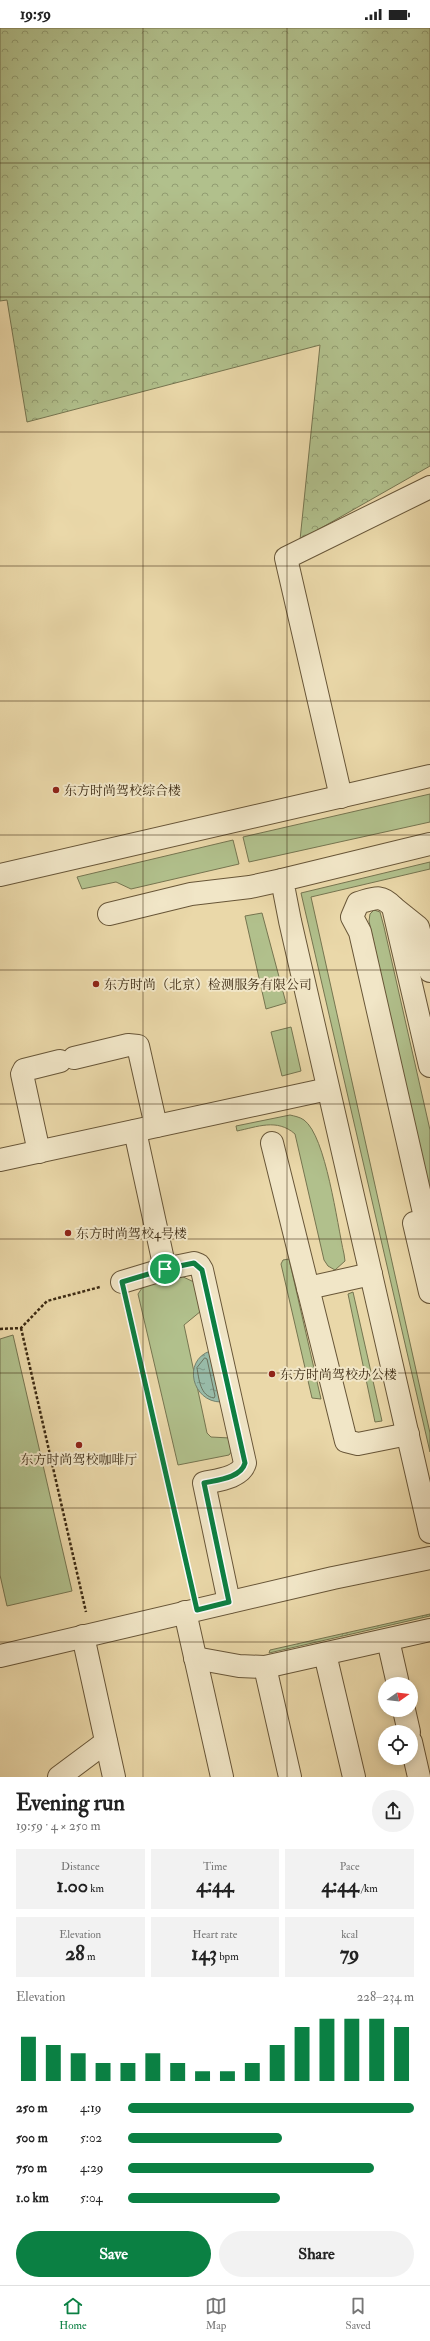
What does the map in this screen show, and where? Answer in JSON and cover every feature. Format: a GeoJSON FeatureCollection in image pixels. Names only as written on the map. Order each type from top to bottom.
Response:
{"type":"FeatureCollection","features":[{"type":"Feature","properties":{"kind":"street"},"geometry":{"type":"LineString","coordinates":[[340,797],[286,558],[430,487]]}},
{"type":"Feature","properties":{"kind":"street"},"geometry":{"type":"LineString","coordinates":[[0,875],[430,776]]}},
{"type":"Feature","properties":{"kind":"street"},"geometry":{"type":"LineString","coordinates":[[109,914],[191,894],[250,887],[430,844]]}},
{"type":"Feature","properties":{"kind":"street"},"geometry":{"type":"LineString","coordinates":[[282,880],[328,1089],[430,1532]]}},
{"type":"Feature","properties":{"kind":"street"},"geometry":{"type":"LineString","coordinates":[[430,971],[418,927],[393,907],[385,898],[373,898],[358,903],[349,929],[351,941],[430,1292]]}},
{"type":"Feature","properties":{"kind":"street"},"geometry":{"type":"LineString","coordinates":[[393,907],[430,1066]]}},
{"type":"Feature","properties":{"kind":"street"},"geometry":{"type":"LineString","coordinates":[[352,917],[360,932],[430,1239]]}},
{"type":"Feature","properties":{"kind":"street"},"geometry":{"type":"LineString","coordinates":[[39,1152],[20,1067],[24,1070],[128,1045],[138,1046],[156,1126]]}},
{"type":"Feature","properties":{"kind":"street"},"geometry":{"type":"LineString","coordinates":[[0,1160],[328,1089]]}},
{"type":"Feature","properties":{"kind":"street"},"geometry":{"type":"LineString","coordinates":[[135,1131],[165,1269]]}},
{"type":"Feature","properties":{"kind":"street"},"geometry":{"type":"LineString","coordinates":[[272,1143],[346,1441],[358,1444],[408,1434]]}},
{"type":"Feature","properties":{"kind":"street"},"geometry":{"type":"LineString","coordinates":[[122,1282],[165,1269],[194,1263],[202,1270],[245,1463],[244,1468],[236,1474],[204,1483],[229,1602]]}},
{"type":"Feature","properties":{"kind":"street"},"geometry":{"type":"LineString","coordinates":[[308,1288],[371,1274]]}},
{"type":"Feature","properties":{"kind":"street"},"geometry":{"type":"LineString","coordinates":[[0,1656],[229,1602],[430,1558]]}},
{"type":"Feature","properties":{"kind":"street"},"geometry":{"type":"LineString","coordinates":[[191,1611],[196,1658],[222,1777]]}},
{"type":"Feature","properties":{"kind":"street"},"geometry":{"type":"LineString","coordinates":[[196,1658],[239,1666],[265,1667],[430,1630]]}},
{"type":"Feature","properties":{"kind":"street"},"geometry":{"type":"LineString","coordinates":[[87,1635],[106,1742],[114,1777]]}},
{"type":"Feature","properties":{"kind":"street"},"geometry":{"type":"LineString","coordinates":[[388,1640],[396,1677]]}},
{"type":"Feature","properties":{"kind":"street"},"geometry":{"type":"LineString","coordinates":[[325,1654],[354,1777]]}},
{"type":"Feature","properties":{"kind":"street"},"geometry":{"type":"LineString","coordinates":[[265,1667],[290,1777]]}},
{"type":"Feature","properties":{"kind":"street"},"geometry":{"type":"LineString","coordinates":[[59,1777],[106,1742]]}},
{"type":"Feature","properties":{"kind":"street"},"geometry":{"type":"LineString","coordinates":[[416,1765],[419,1777]]}},
{"type":"Feature","properties":{"kind":"path"},"geometry":{"type":"LineString","coordinates":[[0,1329],[21,1328],[47,1301],[122,1282],[191,1611]]}},
{"type":"Feature","properties":{"kind":"path"},"geometry":{"type":"LineString","coordinates":[[21,1328],[87,1635]]}},
{"type":"Feature","properties":{"kind":"green space"},"geometry":{"type":"Polygon","coordinates":[[[0,28],[430,28],[430,466],[300,540],[320,345],[27,422],[7,300],[0,301],[0,28]]]}},
{"type":"Feature","properties":{"kind":"green space"},"geometry":{"type":"Polygon","coordinates":[[[430,794],[430,822],[249,862],[243,837],[430,794]]]}},
{"type":"Feature","properties":{"kind":"green space"},"geometry":{"type":"Polygon","coordinates":[[[233,840],[239,864],[131,889],[116,882],[82,889],[77,877],[233,840]]]}},
{"type":"Feature","properties":{"kind":"green space"},"geometry":{"type":"Polygon","coordinates":[[[430,862],[430,869],[311,897],[430,1433],[430,1452],[301,893],[430,862]]]}},
{"type":"Feature","properties":{"kind":"green space"},"geometry":{"type":"Polygon","coordinates":[[[374,910],[380,912],[384,927],[430,1130],[430,1198],[369,921],[370,914],[374,910]]]}},
{"type":"Feature","properties":{"kind":"green space"},"geometry":{"type":"Polygon","coordinates":[[[262,913],[286,1003],[266,1009],[245,916],[262,913]]]}},
{"type":"Feature","properties":{"kind":"green space"},"geometry":{"type":"Polygon","coordinates":[[[291,1027],[301,1071],[282,1076],[271,1032],[291,1027]]]}},
{"type":"Feature","properties":{"kind":"green space"},"geometry":{"type":"Polygon","coordinates":[[[290,1115],[304,1120],[312,1129],[319,1143],[330,1182],[345,1261],[335,1270],[328,1266],[324,1260],[295,1134],[281,1126],[274,1125],[259,1126],[237,1131],[236,1126],[290,1115]]]}},
{"type":"Feature","properties":{"kind":"green space"},"geometry":{"type":"Polygon","coordinates":[[[289,1259],[321,1399],[312,1398],[281,1264],[283,1260],[289,1259]]]}},
{"type":"Feature","properties":{"kind":"green space"},"geometry":{"type":"Polygon","coordinates":[[[179,1275],[194,1282],[201,1311],[184,1325],[207,1433],[211,1437],[230,1438],[232,1451],[229,1455],[178,1465],[138,1294],[144,1285],[179,1275]]]}},
{"type":"Feature","properties":{"kind":"green space"},"geometry":{"type":"Polygon","coordinates":[[[353,1292],[382,1421],[375,1422],[348,1294],[353,1292]]]}},
{"type":"Feature","properties":{"kind":"green space"},"geometry":{"type":"Polygon","coordinates":[[[13,1335],[72,1591],[7,1606],[0,1575],[0,1339],[13,1335]]]}},
{"type":"Feature","properties":{"kind":"green space"},"geometry":{"type":"Polygon","coordinates":[[[430,1614],[430,1616],[269,1653],[270,1650],[430,1614]]]}},
{"type":"Feature","properties":{"kind":"water"},"geometry":{"type":"Polygon","coordinates":[[[210,1351],[221,1402],[211,1400],[203,1395],[197,1388],[194,1380],[196,1363],[201,1356],[210,1351]]]}},
{"type":"Feature","properties":{"kind":"place","name":"东方时尚驾校综合楼"},"geometry":{"type":"Point","coordinates":[56,790]}},
{"type":"Feature","properties":{"kind":"place","name":"东方时尚（北京）检测服务有限公司"},"geometry":{"type":"Point","coordinates":[96,984]}},
{"type":"Feature","properties":{"kind":"place","name":"东方时尚驾校4号楼"},"geometry":{"type":"Point","coordinates":[68,1233]}},
{"type":"Feature","properties":{"kind":"place","name":"东方时尚驾校办公楼"},"geometry":{"type":"Point","coordinates":[272,1374]}},
{"type":"Feature","properties":{"kind":"place","name":"东方时尚驾校咖啡厅"},"geometry":{"type":"Point","coordinates":[79,1445]}},
{"type":"Feature","properties":{"kind":"route"},"geometry":{"type":"LineString","coordinates":[[194,1263],[199,1265],[202,1270],[245,1463],[244,1468],[236,1474],[204,1483],[229,1602],[197,1610],[122,1282],[165,1269],[194,1263]]}}]}
